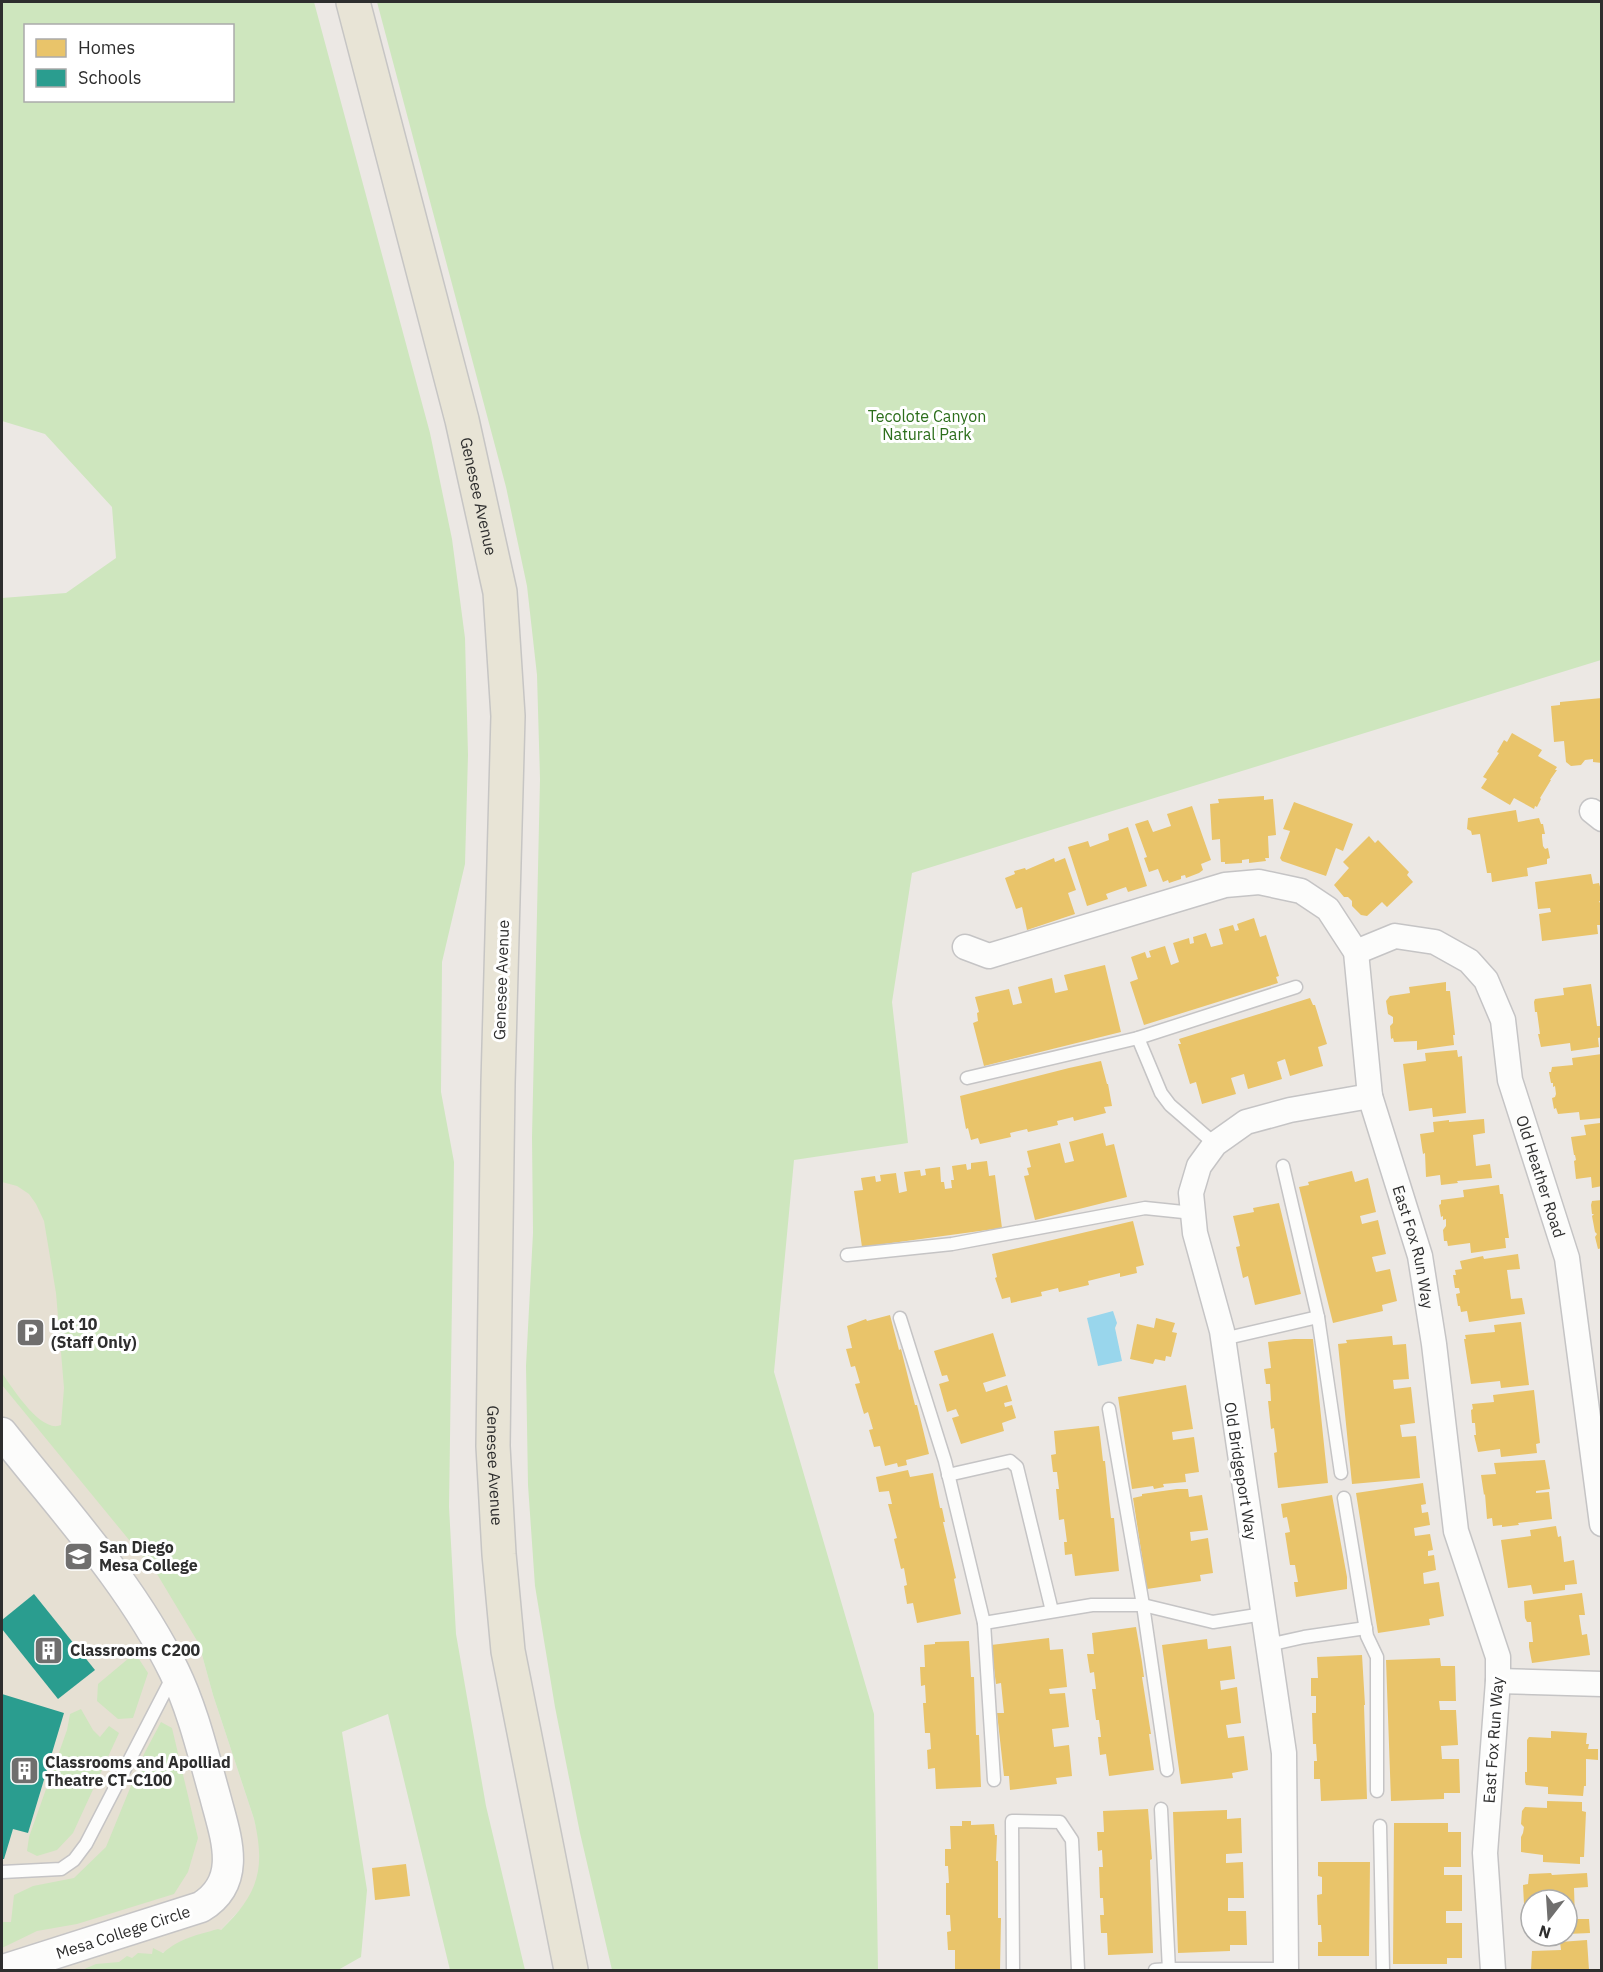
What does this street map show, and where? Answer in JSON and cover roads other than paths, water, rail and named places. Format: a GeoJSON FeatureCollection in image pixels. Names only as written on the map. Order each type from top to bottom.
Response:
{"type":"FeatureCollection","features":[{"type":"Feature","properties":{"kind":"main road","name":"Genesee Avenue"},"geometry":{"type":"LineString","coordinates":[[353,2],[462,420],[500,592],[508,716],[498,1095],[493,1446],[499,1554],[508,1652],[571,1971]]}},
{"type":"Feature","properties":{"kind":"street","name":"East Fox Run Way"},"geometry":{"type":"LineString","coordinates":[[965,947],[989,956],[1225,885],[1259,882],[1301,891],[1328,909],[1356,952],[1370,1096],[1420,1256],[1434,1344],[1456,1531],[1498,1658],[1485,1853],[1493,1971]]}},
{"type":"Feature","properties":{"kind":"street","name":"Old Heather Road"},"geometry":{"type":"LineString","coordinates":[[1356,952],[1395,936],[1435,942],[1469,961],[1486,980],[1503,1020],[1510,1080],[1567,1258],[1602,1524]]}},
{"type":"Feature","properties":{"kind":"street","name":"Old Bridgeport Way"},"geometry":{"type":"LineString","coordinates":[[1286,1970],[1284,1753],[1223,1339],[1195,1233],[1191,1193],[1199,1166],[1215,1144],[1246,1122],[1290,1110],[1370,1096]]}},
{"type":"Feature","properties":{"kind":"street","name":"Mesa College Circle"},"geometry":{"type":"LineString","coordinates":[[2,1432],[132,1598],[175,1672],[193,1720],[228,1848],[227,1869],[219,1891],[201,1907],[3,1971]]}},
{"type":"Feature","properties":{"kind":"street"},"geometry":{"type":"LineString","coordinates":[[1498,1681],[1602,1684]]}},
{"type":"Feature","properties":{"kind":"lane"},"geometry":{"type":"LineString","coordinates":[[967,1078],[1138,1038],[1296,987]]}},
{"type":"Feature","properties":{"kind":"lane"},"geometry":{"type":"LineString","coordinates":[[1138,1038],[1161,1093],[1170,1105],[1215,1144]]}},
{"type":"Feature","properties":{"kind":"lane"},"geometry":{"type":"LineString","coordinates":[[1283,1166],[1318,1317],[1341,1473]]}},
{"type":"Feature","properties":{"kind":"lane"},"geometry":{"type":"LineString","coordinates":[[847,1255],[952,1244],[1144,1208],[1193,1213]]}},
{"type":"Feature","properties":{"kind":"lane"},"geometry":{"type":"LineString","coordinates":[[1223,1339],[1318,1317]]}},
{"type":"Feature","properties":{"kind":"lane"},"geometry":{"type":"LineString","coordinates":[[900,1318],[948,1476],[984,1623],[994,1780]]}},
{"type":"Feature","properties":{"kind":"lane"},"geometry":{"type":"LineString","coordinates":[[1109,1408],[1143,1605],[1167,1770]]}},
{"type":"Feature","properties":{"kind":"lane"},"geometry":{"type":"LineString","coordinates":[[948,1476],[1010,1461],[1017,1467],[1052,1611]]}},
{"type":"Feature","properties":{"kind":"lane"},"geometry":{"type":"LineString","coordinates":[[1344,1498],[1367,1636],[1377,1657],[1377,1791]]}},
{"type":"Feature","properties":{"kind":"lane"},"geometry":{"type":"LineString","coordinates":[[984,1623],[1092,1605],[1143,1605],[1213,1622],[1263,1614]]}},
{"type":"Feature","properties":{"kind":"lane"},"geometry":{"type":"LineString","coordinates":[[1268,1645],[1366,1628]]}},
{"type":"Feature","properties":{"kind":"lane"},"geometry":{"type":"LineString","coordinates":[[2,1872],[61,1869],[74,1860],[86,1844],[175,1672]]}},
{"type":"Feature","properties":{"kind":"lane"},"geometry":{"type":"LineString","coordinates":[[1161,1809],[1169,1970]]}},
{"type":"Feature","properties":{"kind":"lane"},"geometry":{"type":"LineString","coordinates":[[1012,1971],[1012,1821],[1060,1822],[1072,1840],[1078,1971]]}},
{"type":"Feature","properties":{"kind":"lane"},"geometry":{"type":"LineString","coordinates":[[1380,1826],[1383,1971]]}},
{"type":"Feature","properties":{"kind":"lane"},"geometry":{"type":"LineString","coordinates":[[1155,1971],[1286,1970]]}},
{"type":"Feature","properties":{"kind":"water"},"geometry":{"type":"Polygon","coordinates":[[[1113,1311],[1117,1323],[1115,1328],[1122,1361],[1098,1366],[1087,1318],[1113,1311]]]}},
{"type":"Feature","properties":{"kind":"place","name":"Lot 10 (Staff Only)"},"geometry":{"type":"Point","coordinates":[30,1333]}},
{"type":"Feature","properties":{"kind":"place","name":"San Diego Mesa College"},"geometry":{"type":"Point","coordinates":[78,1556]}},
{"type":"Feature","properties":{"kind":"place","name":"Classrooms C200"},"geometry":{"type":"Point","coordinates":[49,1650]}},
{"type":"Feature","properties":{"kind":"place","name":"Classrooms and Apolliad Theatre CT-C100"},"geometry":{"type":"Point","coordinates":[24,1771]}},
{"type":"Feature","properties":{"kind":"park label","name":"Tecolote Canyon Natural Park"},"geometry":{"type":"Point","coordinates":[927,425]}}]}
